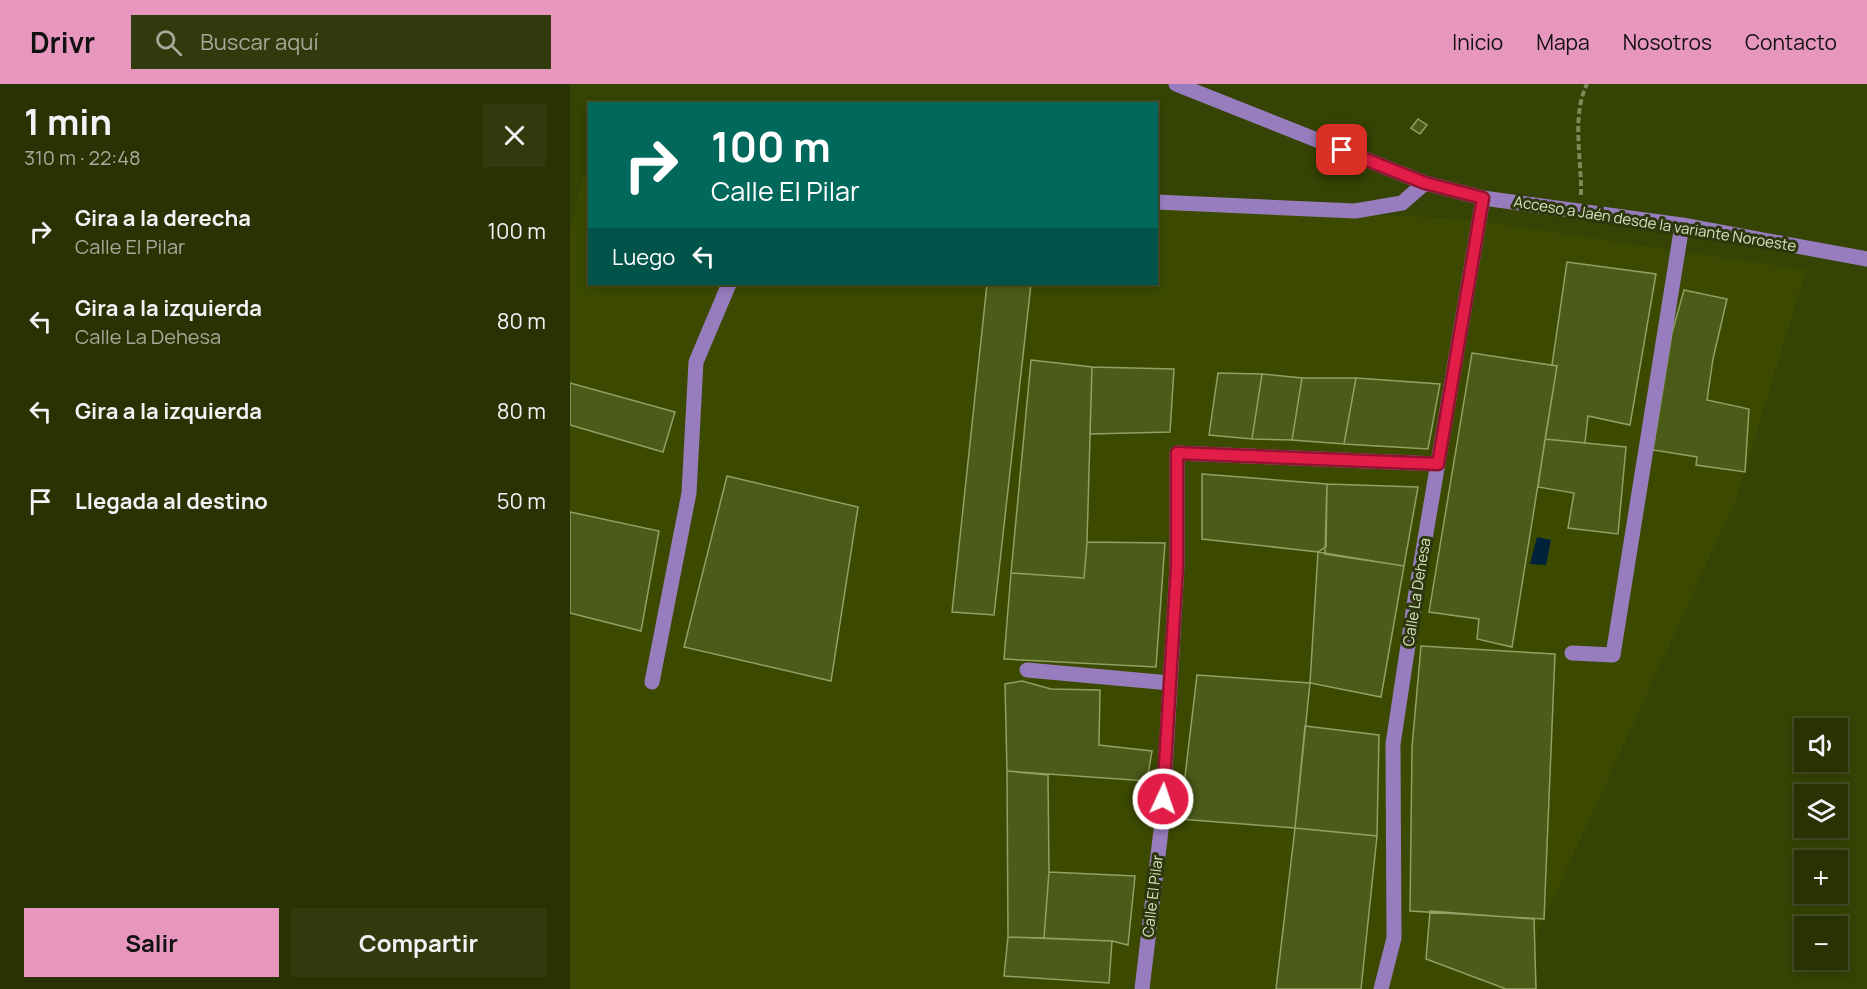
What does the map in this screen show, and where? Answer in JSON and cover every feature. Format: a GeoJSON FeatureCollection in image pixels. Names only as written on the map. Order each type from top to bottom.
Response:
{"type":"FeatureCollection","features":[{"type":"Feature","properties":{"kind":"street","name":"Acceso a Jaén desde la variante Noroeste"},"geometry":{"type":"LineString","coordinates":[[1176,84],[1425,183],[1483,198],[1682,225],[1867,259]]}},
{"type":"Feature","properties":{"kind":"street"},"geometry":{"type":"LineString","coordinates":[[1158,202],[1355,211],[1402,203],[1425,183]]}},
{"type":"Feature","properties":{"kind":"street","name":"Calle La Dehesa"},"geometry":{"type":"LineString","coordinates":[[1381,989],[1394,938],[1393,744],[1417,586],[1483,198]]}},
{"type":"Feature","properties":{"kind":"street"},"geometry":{"type":"LineString","coordinates":[[1572,653],[1613,655],[1682,225]]}},
{"type":"Feature","properties":{"kind":"street"},"geometry":{"type":"LineString","coordinates":[[652,682],[689,493],[696,362],[729,285]]}},
{"type":"Feature","properties":{"kind":"street","name":"Calle El Pilar"},"geometry":{"type":"LineString","coordinates":[[1142,989],[1162,822],[1177,566],[1177,453],[1438,464]]}},
{"type":"Feature","properties":{"kind":"street"},"geometry":{"type":"LineString","coordinates":[[1027,670],[1170,683]]}},
{"type":"Feature","properties":{"kind":"path"},"geometry":{"type":"LineString","coordinates":[[1581,211],[1579,119],[1581,96],[1587,84]]}},
{"type":"Feature","properties":{"kind":"shaded area"},"geometry":{"type":"Polygon","coordinates":[[[583,177],[588,177],[588,285],[1158,285],[1158,204],[1465,219],[1806,270],[1737,497],[1512,989],[570,989],[570,232],[583,177]]]}},
{"type":"Feature","properties":{"kind":"water"},"geometry":{"type":"Polygon","coordinates":[[[1537,537],[1551,540],[1546,565],[1530,564],[1537,537]]]}},
{"type":"Feature","properties":{"kind":"building"},"geometry":{"type":"Polygon","coordinates":[[[1418,119],[1427,125],[1420,134],[1411,128],[1418,119]]]}},
{"type":"Feature","properties":{"kind":"building"},"geometry":{"type":"Polygon","coordinates":[[[1567,262],[1656,274],[1630,425],[1588,416],[1585,443],[1545,439],[1557,366],[1552,365],[1567,262]]]}},
{"type":"Feature","properties":{"kind":"building"},"geometry":{"type":"Polygon","coordinates":[[[987,285],[1031,285],[994,615],[952,612],[987,285]]]}},
{"type":"Feature","properties":{"kind":"building"},"geometry":{"type":"Polygon","coordinates":[[[1684,290],[1727,299],[1713,359],[1707,400],[1749,409],[1745,472],[1696,465],[1697,457],[1653,450],[1672,333],[1684,290]]]}},
{"type":"Feature","properties":{"kind":"building"},"geometry":{"type":"Polygon","coordinates":[[[1472,353],[1557,366],[1512,647],[1477,639],[1479,619],[1429,612],[1472,353]]]}},
{"type":"Feature","properties":{"kind":"building"},"geometry":{"type":"Polygon","coordinates":[[[1031,360],[1092,367],[1084,578],[1011,573],[1031,360]]]}},
{"type":"Feature","properties":{"kind":"building"},"geometry":{"type":"Polygon","coordinates":[[[1092,367],[1174,369],[1170,432],[1090,434],[1092,367]]]}},
{"type":"Feature","properties":{"kind":"building"},"geometry":{"type":"Polygon","coordinates":[[[1218,373],[1262,374],[1252,439],[1209,435],[1218,373]]]}},
{"type":"Feature","properties":{"kind":"building"},"geometry":{"type":"Polygon","coordinates":[[[1262,374],[1302,378],[1292,440],[1252,439],[1262,374]]]}},
{"type":"Feature","properties":{"kind":"building"},"geometry":{"type":"Polygon","coordinates":[[[1302,378],[1356,378],[1344,444],[1292,440],[1302,378]]]}},
{"type":"Feature","properties":{"kind":"building"},"geometry":{"type":"Polygon","coordinates":[[[1356,378],[1440,384],[1428,449],[1344,444],[1356,378]]]}},
{"type":"Feature","properties":{"kind":"building"},"geometry":{"type":"Polygon","coordinates":[[[570,383],[675,412],[663,452],[570,425],[570,383]]]}},
{"type":"Feature","properties":{"kind":"building"},"geometry":{"type":"Polygon","coordinates":[[[1545,439],[1626,447],[1618,534],[1568,528],[1574,493],[1538,487],[1545,439]]]}},
{"type":"Feature","properties":{"kind":"building"},"geometry":{"type":"Polygon","coordinates":[[[1202,474],[1327,484],[1326,547],[1318,552],[1202,539],[1202,474]]]}},
{"type":"Feature","properties":{"kind":"building"},"geometry":{"type":"Polygon","coordinates":[[[727,476],[858,507],[831,681],[684,647],[727,476]]]}},
{"type":"Feature","properties":{"kind":"building"},"geometry":{"type":"Polygon","coordinates":[[[1327,484],[1418,487],[1404,566],[1325,554],[1327,484]]]}},
{"type":"Feature","properties":{"kind":"building"},"geometry":{"type":"Polygon","coordinates":[[[570,512],[659,531],[641,631],[570,613],[570,512]]]}},
{"type":"Feature","properties":{"kind":"building"},"geometry":{"type":"Polygon","coordinates":[[[1087,542],[1165,543],[1156,667],[1004,659],[1011,573],[1084,578],[1087,542]]]}},
{"type":"Feature","properties":{"kind":"building"},"geometry":{"type":"Polygon","coordinates":[[[1318,552],[1404,566],[1381,697],[1310,683],[1318,552]]]}},
{"type":"Feature","properties":{"kind":"building"},"geometry":{"type":"Polygon","coordinates":[[[1421,646],[1555,654],[1544,919],[1410,911],[1412,747],[1421,646]]]}},
{"type":"Feature","properties":{"kind":"building"},"geometry":{"type":"Polygon","coordinates":[[[1197,675],[1310,683],[1295,828],[1180,819],[1197,675]]]}},
{"type":"Feature","properties":{"kind":"building"},"geometry":{"type":"Polygon","coordinates":[[[1022,681],[1051,689],[1100,690],[1099,745],[1152,751],[1147,781],[1007,771],[1005,684],[1022,681]]]}},
{"type":"Feature","properties":{"kind":"building"},"geometry":{"type":"Polygon","coordinates":[[[1305,726],[1379,735],[1377,836],[1295,828],[1305,726]]]}},
{"type":"Feature","properties":{"kind":"building"},"geometry":{"type":"Polygon","coordinates":[[[1007,771],[1048,775],[1049,872],[1044,938],[1008,937],[1007,771]]]}},
{"type":"Feature","properties":{"kind":"building"},"geometry":{"type":"Polygon","coordinates":[[[1295,828],[1377,836],[1361,989],[1276,989],[1295,828]]]}},
{"type":"Feature","properties":{"kind":"building"},"geometry":{"type":"Polygon","coordinates":[[[1049,872],[1135,876],[1128,945],[1112,941],[1044,938],[1049,872]]]}},
{"type":"Feature","properties":{"kind":"building"},"geometry":{"type":"Polygon","coordinates":[[[1430,911],[1534,919],[1536,989],[1506,989],[1426,959],[1430,911]]]}},
{"type":"Feature","properties":{"kind":"building"},"geometry":{"type":"Polygon","coordinates":[[[1008,937],[1112,941],[1109,983],[1004,976],[1008,937]]]}},
{"type":"Feature","properties":{"kind":"route"},"geometry":{"type":"LineString","coordinates":[[1163,799],[1177,566],[1177,453],[1438,464],[1483,198],[1425,183],[1342,150]]}}]}
